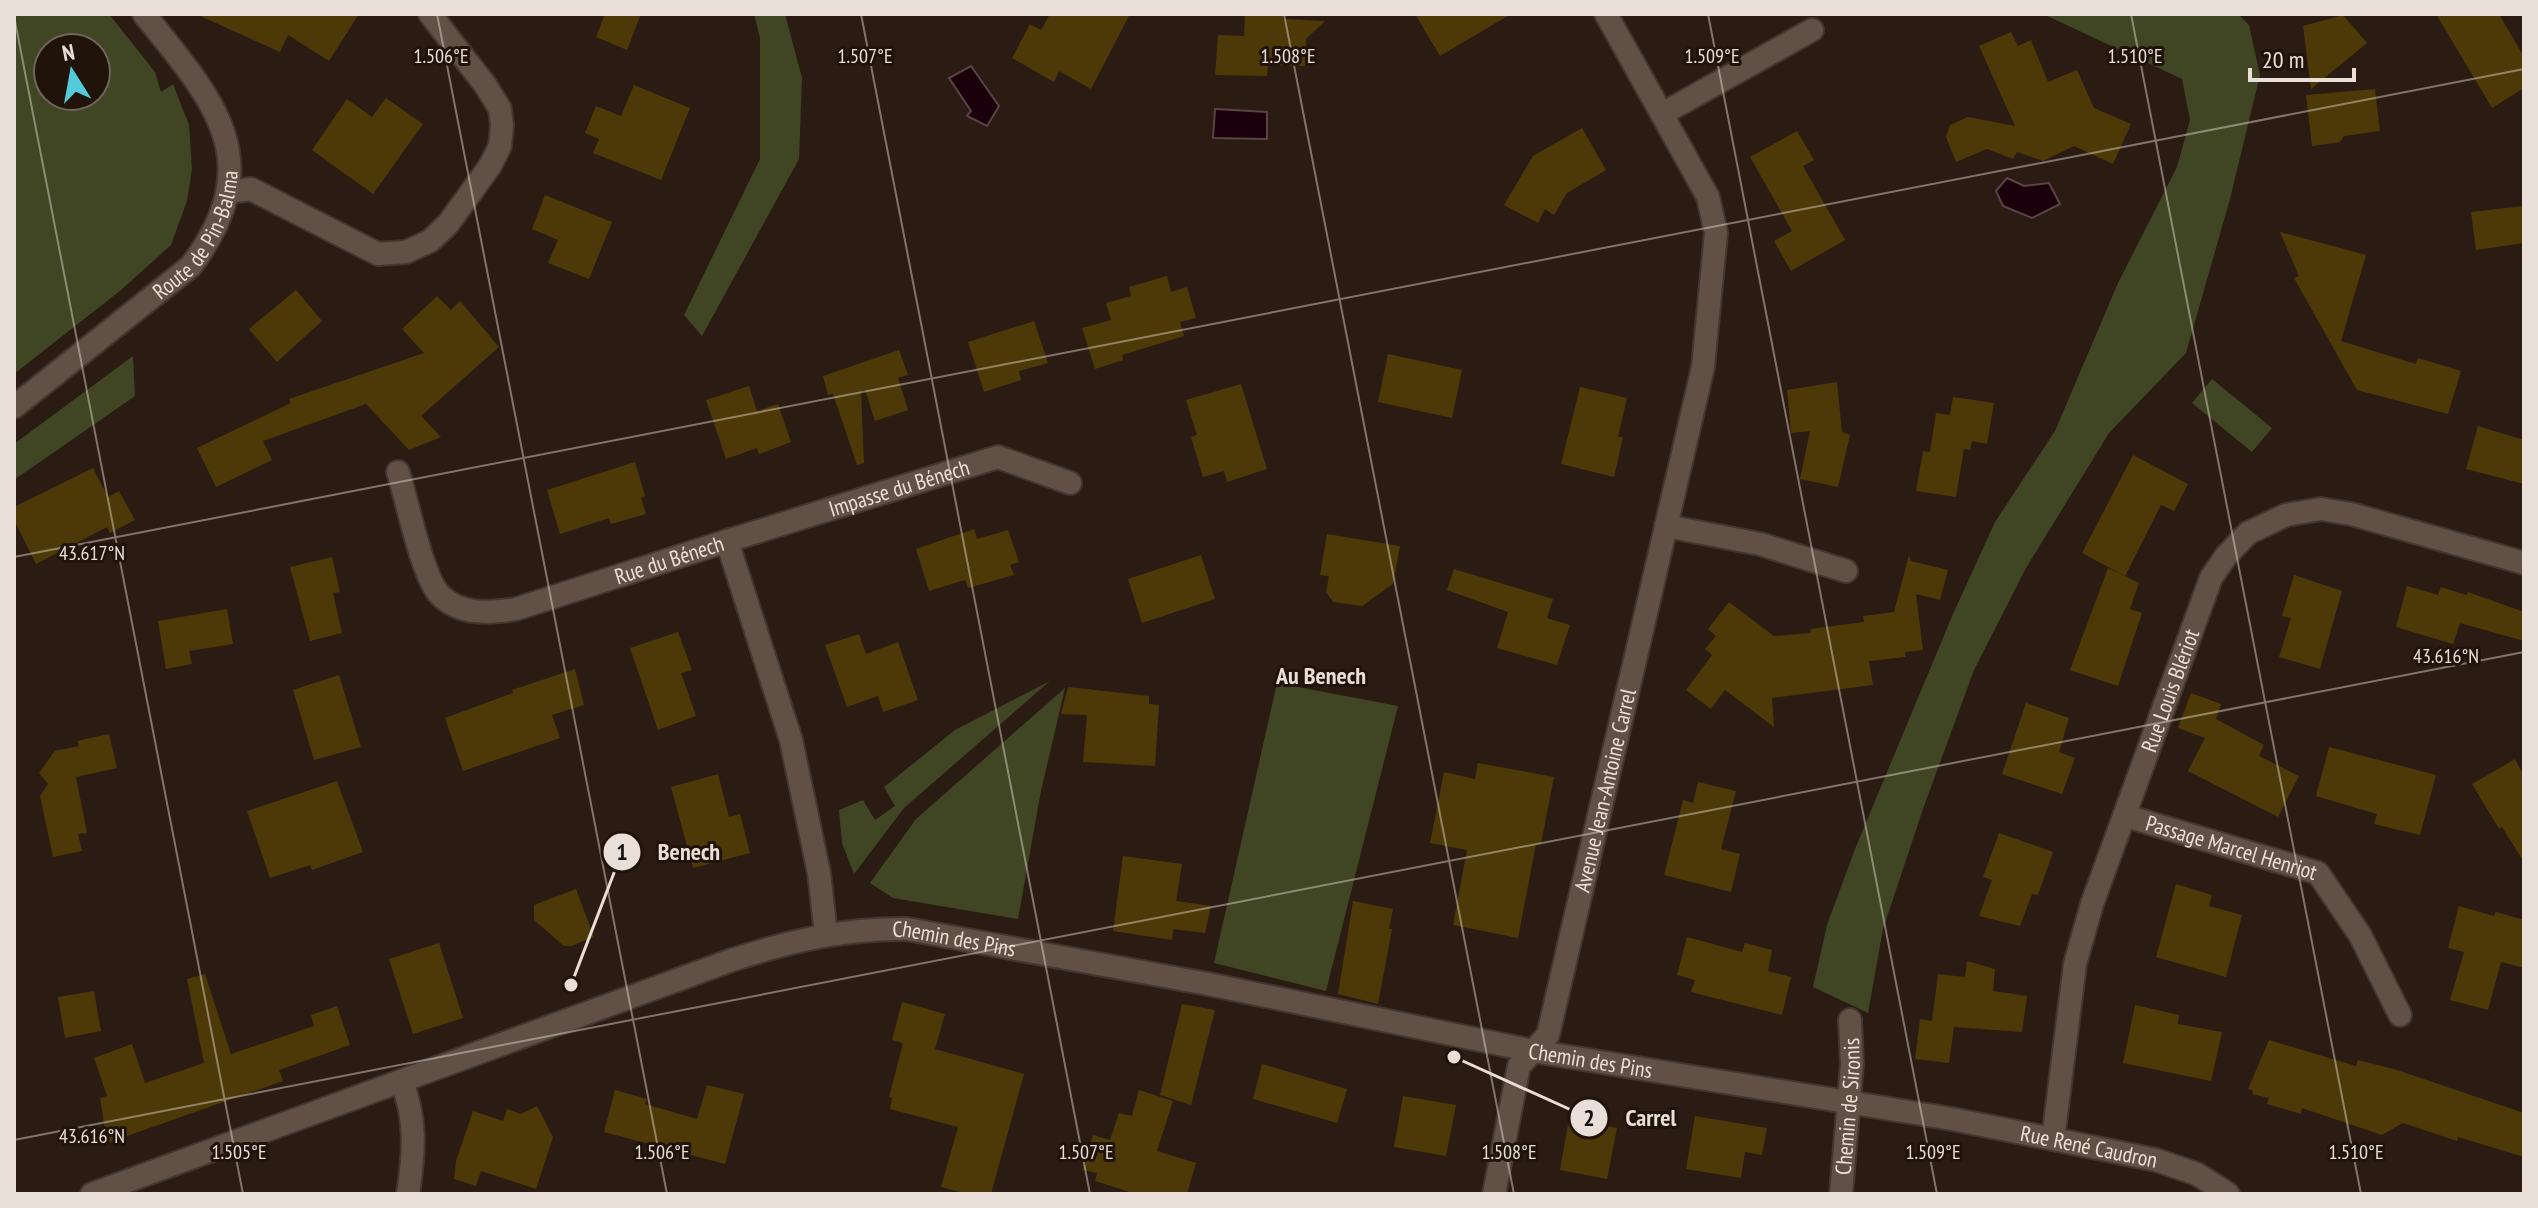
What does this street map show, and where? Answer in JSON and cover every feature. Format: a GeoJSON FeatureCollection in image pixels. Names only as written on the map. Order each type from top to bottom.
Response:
{"type":"FeatureCollection","features":[{"type":"Feature","properties":{"kind":"street","name":"Route de Pin-Balma"},"geometry":{"type":"LineString","coordinates":[[14,407],[191,266],[210,240],[223,212],[228,192],[228,152],[223,129],[213,105],[144,14]]}},
{"type":"Feature","properties":{"kind":"street"},"geometry":{"type":"LineString","coordinates":[[228,192],[251,189],[378,254],[406,252],[430,241],[448,224],[490,166],[500,146],[502,125],[500,109],[486,86],[430,14]]}},
{"type":"Feature","properties":{"kind":"street","name":"Avenue Jean-Antoine Carrel"},"geometry":{"type":"LineString","coordinates":[[1494,1194],[1519,1066],[1548,1035],[1703,367],[1716,233],[1708,197],[1606,14]]}},
{"type":"Feature","properties":{"kind":"street"},"geometry":{"type":"LineString","coordinates":[[1662,114],[1812,30]]}},
{"type":"Feature","properties":{"kind":"street","name":"Impasse du Bénech"},"geometry":{"type":"LineString","coordinates":[[727,541],[998,457],[1070,483]]}},
{"type":"Feature","properties":{"kind":"street","name":"Rue du Bénech"},"geometry":{"type":"LineString","coordinates":[[398,472],[426,568],[439,595],[462,609],[489,614],[516,609],[727,541],[791,740],[819,873],[826,934]]}},
{"type":"Feature","properties":{"kind":"street","name":"Rue Louis Blériot"},"geometry":{"type":"LineString","coordinates":[[2053,1139],[2075,964],[2092,904],[2211,578],[2226,556],[2248,533],[2286,515],[2321,509],[2351,514],[2524,563]]}},
{"type":"Feature","properties":{"kind":"street"},"geometry":{"type":"LineString","coordinates":[[1666,526],[1760,544],[1846,571]]}},
{"type":"Feature","properties":{"kind":"street","name":"Passage Marcel Henriot"},"geometry":{"type":"LineString","coordinates":[[2126,816],[2318,873],[2360,935],[2400,1015]]}},
{"type":"Feature","properties":{"kind":"street","name":"Chemin des Pins"},"geometry":{"type":"LineString","coordinates":[[92,1194],[732,960],[826,934],[870,928],[907,929],[1208,984],[1533,1051],[1848,1102]]}},
{"type":"Feature","properties":{"kind":"street","name":"Chemin de Sironis"},"geometry":{"type":"LineString","coordinates":[[1841,1194],[1852,1064],[1850,1020]]}},
{"type":"Feature","properties":{"kind":"street"},"geometry":{"type":"LineString","coordinates":[[401,1081],[409,1098],[414,1151],[408,1194]]}},
{"type":"Feature","properties":{"kind":"street","name":"Rue René Caudron"},"geometry":{"type":"LineString","coordinates":[[1848,1102],[2156,1160],[2197,1174],[2228,1194]]}},
{"type":"Feature","properties":{"kind":"green space"},"geometry":{"type":"Polygon","coordinates":[[[14,14],[109,14],[155,72],[161,92],[173,84],[189,125],[192,169],[187,201],[171,245],[121,290],[14,374],[14,14]]]}},
{"type":"Feature","properties":{"kind":"green space"},"geometry":{"type":"Polygon","coordinates":[[[754,14],[785,14],[802,78],[799,159],[702,336],[684,315],[760,159],[760,38],[754,14]]]}},
{"type":"Feature","properties":{"kind":"green space"},"geometry":{"type":"Polygon","coordinates":[[[2043,14],[2238,14],[2249,25],[2260,75],[2230,199],[2186,353],[2109,433],[2026,568],[1974,670],[1883,929],[1868,1013],[1813,987],[1827,925],[1855,849],[1953,614],[1995,522],[2055,431],[2118,283],[2177,167],[2190,120],[2182,79],[2043,14]]]}},
{"type":"Feature","properties":{"kind":"green space"},"geometry":{"type":"Polygon","coordinates":[[[133,356],[135,396],[14,480],[14,444],[133,356]]]}},
{"type":"Feature","properties":{"kind":"green space"},"geometry":{"type":"Polygon","coordinates":[[[2212,379],[2272,428],[2252,452],[2192,403],[2212,379]]]}},
{"type":"Feature","properties":{"kind":"green space"},"geometry":{"type":"Polygon","coordinates":[[[1050,681],[904,808],[854,874],[842,843],[839,810],[863,800],[875,820],[895,806],[884,787],[955,730],[1050,681]]]}},
{"type":"Feature","properties":{"kind":"green space"},"geometry":{"type":"Polygon","coordinates":[[[1277,683],[1398,706],[1326,991],[1214,963],[1277,683]]]}},
{"type":"Feature","properties":{"kind":"green space"},"geometry":{"type":"Polygon","coordinates":[[[1065,688],[1041,791],[1018,919],[893,898],[870,883],[916,819],[1065,688]]]}},
{"type":"Feature","properties":{"kind":"shaded area"},"geometry":{"type":"Polygon","coordinates":[[[971,66],[999,106],[987,126],[967,116],[971,111],[949,78],[971,66]]]}},
{"type":"Feature","properties":{"kind":"shaded area"},"geometry":{"type":"Polygon","coordinates":[[[1215,109],[1267,112],[1267,139],[1213,138],[1215,109]]]}},
{"type":"Feature","properties":{"kind":"shaded area"},"geometry":{"type":"Polygon","coordinates":[[[2007,178],[2024,186],[2049,183],[2060,204],[2032,218],[2003,206],[1996,191],[2007,178]]]}},
{"type":"Feature","properties":{"kind":"building"},"geometry":{"type":"Polygon","coordinates":[[[196,14],[359,14],[329,61],[288,35],[280,52],[196,14]]]}},
{"type":"Feature","properties":{"kind":"building"},"geometry":{"type":"Polygon","coordinates":[[[605,14],[641,14],[627,50],[596,37],[605,14]]]}},
{"type":"Feature","properties":{"kind":"building"},"geometry":{"type":"Polygon","coordinates":[[[1050,14],[1130,14],[1091,89],[1059,71],[1054,82],[1012,58],[1030,24],[1041,30],[1050,14]]]}},
{"type":"Feature","properties":{"kind":"building"},"geometry":{"type":"Polygon","coordinates":[[[1245,14],[1283,14],[1283,19],[1325,21],[1306,39],[1305,66],[1268,65],[1267,76],[1215,75],[1218,35],[1244,36],[1245,14]]]}},
{"type":"Feature","properties":{"kind":"building"},"geometry":{"type":"Polygon","coordinates":[[[1415,14],[1511,14],[1440,56],[1415,14]]]}},
{"type":"Feature","properties":{"kind":"building"},"geometry":{"type":"Polygon","coordinates":[[[2436,14],[2499,14],[2524,57],[2524,88],[2492,108],[2436,14]]]}},
{"type":"Feature","properties":{"kind":"building"},"geometry":{"type":"Polygon","coordinates":[[[2343,15],[2367,43],[2311,89],[2303,26],[2343,15]]]}},
{"type":"Feature","properties":{"kind":"building"},"geometry":{"type":"Polygon","coordinates":[[[2011,32],[2018,46],[2031,40],[2048,82],[2077,70],[2094,108],[2131,124],[2113,164],[2074,146],[2043,161],[2017,152],[2013,159],[1987,149],[1956,162],[1946,137],[1950,125],[1968,117],[2015,126],[1979,46],[2011,32]]]}},
{"type":"Feature","properties":{"kind":"building"},"geometry":{"type":"Polygon","coordinates":[[[634,85],[690,108],[661,180],[593,153],[599,139],[585,133],[596,106],[621,116],[634,85]]]}},
{"type":"Feature","properties":{"kind":"building"},"geometry":{"type":"Polygon","coordinates":[[[2375,89],[2380,131],[2344,136],[2340,142],[2312,146],[2306,95],[2375,89]]]}},
{"type":"Feature","properties":{"kind":"building"},"geometry":{"type":"Polygon","coordinates":[[[386,98],[423,124],[373,194],[312,150],[347,99],[372,117],[386,98]]]}},
{"type":"Feature","properties":{"kind":"building"},"geometry":{"type":"Polygon","coordinates":[[[1582,128],[1606,170],[1567,193],[1554,215],[1545,209],[1538,223],[1504,205],[1533,156],[1582,128]]]}},
{"type":"Feature","properties":{"kind":"building"},"geometry":{"type":"Polygon","coordinates":[[[1797,131],[1814,160],[1803,166],[1845,240],[1791,271],[1774,241],[1792,231],[1750,157],[1797,131]]]}},
{"type":"Feature","properties":{"kind":"building"},"geometry":{"type":"Polygon","coordinates":[[[545,195],[612,222],[589,279],[548,263],[558,240],[532,229],[545,195]]]}},
{"type":"Feature","properties":{"kind":"building"},"geometry":{"type":"Polygon","coordinates":[[[2524,206],[2524,243],[2476,250],[2471,212],[2524,206]]]}},
{"type":"Feature","properties":{"kind":"building"},"geometry":{"type":"Polygon","coordinates":[[[2280,232],[2366,255],[2341,341],[2416,364],[2418,358],[2461,371],[2448,414],[2357,390],[2294,278],[2299,276],[2280,232]]]}},
{"type":"Feature","properties":{"kind":"building"},"geometry":{"type":"Polygon","coordinates":[[[1167,276],[1171,292],[1187,287],[1196,318],[1180,322],[1184,336],[1122,355],[1123,360],[1095,369],[1082,328],[1111,320],[1106,303],[1131,296],[1129,287],[1167,276]]]}},
{"type":"Feature","properties":{"kind":"building"},"geometry":{"type":"Polygon","coordinates":[[[296,290],[322,321],[277,362],[249,329],[296,290]]]}},
{"type":"Feature","properties":{"kind":"building"},"geometry":{"type":"Polygon","coordinates":[[[437,296],[451,310],[460,301],[499,347],[421,416],[441,437],[409,450],[366,404],[263,441],[272,460],[216,487],[197,448],[291,403],[289,399],[424,353],[402,329],[437,296]]]}},
{"type":"Feature","properties":{"kind":"building"},"geometry":{"type":"Polygon","coordinates":[[[1034,321],[1048,363],[1019,371],[1021,380],[984,392],[968,342],[1034,321]]]}},
{"type":"Feature","properties":{"kind":"building"},"geometry":{"type":"Polygon","coordinates":[[[899,350],[908,375],[898,378],[908,410],[875,421],[865,390],[861,391],[864,463],[857,465],[833,394],[828,395],[823,376],[899,350]]]}},
{"type":"Feature","properties":{"kind":"building"},"geometry":{"type":"Polygon","coordinates":[[[1388,354],[1462,370],[1452,418],[1378,402],[1388,354]]]}},
{"type":"Feature","properties":{"kind":"building"},"geometry":{"type":"Polygon","coordinates":[[[1837,382],[1842,432],[1850,435],[1838,487],[1800,479],[1810,431],[1791,433],[1787,390],[1837,382]]]}},
{"type":"Feature","properties":{"kind":"building"},"geometry":{"type":"Polygon","coordinates":[[[1241,384],[1267,469],[1227,482],[1224,471],[1203,477],[1191,437],[1197,435],[1186,400],[1241,384]]]}},
{"type":"Feature","properties":{"kind":"building"},"geometry":{"type":"Polygon","coordinates":[[[749,386],[757,411],[778,404],[791,442],[759,454],[757,448],[726,459],[706,400],[749,386]]]}},
{"type":"Feature","properties":{"kind":"building"},"geometry":{"type":"Polygon","coordinates":[[[1580,387],[1627,398],[1618,437],[1623,437],[1614,477],[1561,464],[1580,387]]]}},
{"type":"Feature","properties":{"kind":"building"},"geometry":{"type":"Polygon","coordinates":[[[1953,397],[1994,403],[1987,444],[1972,441],[1970,450],[1964,449],[1956,497],[1916,491],[1923,451],[1930,452],[1936,413],[1950,415],[1953,397]]]}},
{"type":"Feature","properties":{"kind":"building"},"geometry":{"type":"Polygon","coordinates":[[[2478,426],[2524,440],[2524,484],[2466,469],[2478,426]]]}},
{"type":"Feature","properties":{"kind":"building"},"geometry":{"type":"Polygon","coordinates":[[[2133,455],[2188,484],[2174,511],[2161,505],[2125,576],[2082,553],[2133,455]]]}},
{"type":"Feature","properties":{"kind":"building"},"geometry":{"type":"Polygon","coordinates":[[[635,462],[645,496],[641,498],[646,514],[611,524],[609,518],[560,534],[547,490],[635,462]]]}},
{"type":"Feature","properties":{"kind":"building"},"geometry":{"type":"Polygon","coordinates":[[[93,468],[108,497],[119,491],[135,520],[110,533],[107,527],[36,564],[14,520],[14,507],[93,468]]]}},
{"type":"Feature","properties":{"kind":"building"},"geometry":{"type":"Polygon","coordinates":[[[974,529],[977,539],[1008,530],[1019,562],[1010,565],[1014,575],[968,588],[965,580],[929,591],[916,549],[974,529]]]}},
{"type":"Feature","properties":{"kind":"building"},"geometry":{"type":"Polygon","coordinates":[[[1327,534],[1400,546],[1393,584],[1362,606],[1333,602],[1326,592],[1329,576],[1320,575],[1327,534]]]}},
{"type":"Feature","properties":{"kind":"building"},"geometry":{"type":"Polygon","coordinates":[[[1201,555],[1215,599],[1142,623],[1128,579],[1201,555]]]}},
{"type":"Feature","properties":{"kind":"building"},"geometry":{"type":"Polygon","coordinates":[[[1909,555],[1911,561],[1948,570],[1940,600],[1916,594],[1923,650],[1905,652],[1906,657],[1869,661],[1873,685],[1772,698],[1774,727],[1725,690],[1711,709],[1686,690],[1712,655],[1705,649],[1716,636],[1708,629],[1729,602],[1774,636],[1811,633],[1810,629],[1864,622],[1863,616],[1894,612],[1909,555]]]}},
{"type":"Feature","properties":{"kind":"building"},"geometry":{"type":"Polygon","coordinates":[[[332,557],[340,592],[333,593],[342,633],[310,641],[290,567],[332,557]]]}},
{"type":"Feature","properties":{"kind":"building"},"geometry":{"type":"Polygon","coordinates":[[[2108,568],[2139,583],[2130,609],[2142,613],[2118,686],[2070,670],[2108,568]]]}},
{"type":"Feature","properties":{"kind":"building"},"geometry":{"type":"Polygon","coordinates":[[[1454,569],[1553,599],[1547,618],[1570,625],[1557,665],[1497,648],[1508,612],[1447,590],[1454,569]]]}},
{"type":"Feature","properties":{"kind":"building"},"geometry":{"type":"Polygon","coordinates":[[[2294,575],[2342,591],[2320,669],[2279,657],[2291,618],[2282,616],[2294,575]]]}},
{"type":"Feature","properties":{"kind":"building"},"geometry":{"type":"Polygon","coordinates":[[[2407,586],[2438,595],[2441,587],[2466,595],[2468,592],[2524,612],[2524,641],[2460,623],[2453,644],[2396,627],[2407,586]]]}},
{"type":"Feature","properties":{"kind":"building"},"geometry":{"type":"Polygon","coordinates":[[[227,609],[233,644],[189,651],[192,664],[166,669],[158,621],[227,609]]]}},
{"type":"Feature","properties":{"kind":"building"},"geometry":{"type":"Polygon","coordinates":[[[678,632],[692,670],[681,673],[696,716],[658,730],[630,648],[678,632]]]}},
{"type":"Feature","properties":{"kind":"building"},"geometry":{"type":"Polygon","coordinates":[[[859,634],[866,654],[898,642],[918,700],[883,712],[878,696],[847,707],[825,645],[859,634]]]}},
{"type":"Feature","properties":{"kind":"building"},"geometry":{"type":"Polygon","coordinates":[[[575,669],[584,705],[552,715],[560,738],[463,771],[445,718],[513,693],[512,690],[575,669]]]}},
{"type":"Feature","properties":{"kind":"building"},"geometry":{"type":"Polygon","coordinates":[[[339,675],[361,747],[314,760],[293,690],[339,675]]]}},
{"type":"Feature","properties":{"kind":"building"},"geometry":{"type":"Polygon","coordinates":[[[1068,687],[1149,696],[1149,704],[1159,705],[1155,766],[1083,762],[1087,715],[1061,714],[1068,687]]]}},
{"type":"Feature","properties":{"kind":"building"},"geometry":{"type":"Polygon","coordinates":[[[2191,693],[2221,704],[2216,719],[2264,745],[2259,756],[2299,776],[2278,817],[2188,771],[2205,738],[2178,728],[2191,693]]]}},
{"type":"Feature","properties":{"kind":"building"},"geometry":{"type":"Polygon","coordinates":[[[2026,703],[2069,718],[2059,752],[2075,758],[2062,794],[2002,774],[2026,703]]]}},
{"type":"Feature","properties":{"kind":"building"},"geometry":{"type":"Polygon","coordinates":[[[109,734],[117,768],[76,777],[87,833],[78,834],[82,851],[53,857],[40,796],[48,784],[39,773],[55,751],[79,746],[77,741],[109,734]]]}},
{"type":"Feature","properties":{"kind":"building"},"geometry":{"type":"Polygon","coordinates":[[[2329,747],[2436,775],[2420,835],[2374,824],[2377,814],[2316,796],[2329,747]]]}},
{"type":"Feature","properties":{"kind":"building"},"geometry":{"type":"Polygon","coordinates":[[[2515,759],[2524,776],[2524,862],[2502,827],[2499,829],[2472,784],[2515,759]]]}},
{"type":"Feature","properties":{"kind":"building"},"geometry":{"type":"Polygon","coordinates":[[[1478,763],[1554,777],[1541,844],[1536,844],[1518,938],[1453,925],[1467,850],[1430,843],[1444,772],[1475,779],[1478,763]]]}},
{"type":"Feature","properties":{"kind":"building"},"geometry":{"type":"Polygon","coordinates":[[[718,774],[729,817],[740,814],[750,853],[693,868],[671,787],[718,774]]]}},
{"type":"Feature","properties":{"kind":"building"},"geometry":{"type":"Polygon","coordinates":[[[337,781],[363,852],[312,870],[310,865],[270,878],[247,811],[337,781]]]}},
{"type":"Feature","properties":{"kind":"building"},"geometry":{"type":"Polygon","coordinates":[[[1698,782],[1736,791],[1721,849],[1740,854],[1731,892],[1664,875],[1683,800],[1693,803],[1698,782]]]}},
{"type":"Feature","properties":{"kind":"building"},"geometry":{"type":"Polygon","coordinates":[[[1999,833],[2053,852],[2038,895],[2032,894],[2020,926],[1979,916],[1992,880],[1983,877],[1999,833]]]}},
{"type":"Feature","properties":{"kind":"building"},"geometry":{"type":"Polygon","coordinates":[[[1123,856],[1182,864],[1176,901],[1211,906],[1205,933],[1173,929],[1172,940],[1113,931],[1123,856]]]}},
{"type":"Feature","properties":{"kind":"building"},"geometry":{"type":"Polygon","coordinates":[[[2176,884],[2212,895],[2209,906],[2242,915],[2226,977],[2156,957],[2176,884]]]}},
{"type":"Feature","properties":{"kind":"building"},"geometry":{"type":"Polygon","coordinates":[[[576,889],[594,937],[564,946],[534,920],[534,905],[576,889]]]}},
{"type":"Feature","properties":{"kind":"building"},"geometry":{"type":"Polygon","coordinates":[[[1353,901],[1393,909],[1378,1004],[1338,994],[1353,901]]]}},
{"type":"Feature","properties":{"kind":"building"},"geometry":{"type":"Polygon","coordinates":[[[2459,906],[2494,916],[2496,912],[2524,920],[2524,968],[2501,962],[2488,1010],[2450,1000],[2464,952],[2448,948],[2459,906]]]}},
{"type":"Feature","properties":{"kind":"building"},"geometry":{"type":"Polygon","coordinates":[[[1687,937],[1742,952],[1745,943],[1772,950],[1768,971],[1791,977],[1782,1015],[1691,992],[1695,980],[1677,975],[1687,937]]]}},
{"type":"Feature","properties":{"kind":"building"},"geometry":{"type":"Polygon","coordinates":[[[439,943],[463,1018],[413,1034],[389,959],[439,943]]]}},
{"type":"Feature","properties":{"kind":"building"},"geometry":{"type":"Polygon","coordinates":[[[1967,961],[1995,969],[1993,991],[2027,996],[2022,1032],[1954,1027],[1949,1063],[1915,1059],[1920,1019],[1932,1021],[1938,974],[1965,977],[1967,961]]]}},
{"type":"Feature","properties":{"kind":"building"},"geometry":{"type":"Polygon","coordinates":[[[205,974],[231,1054],[314,1026],[311,1015],[337,1006],[350,1045],[279,1070],[283,1081],[107,1143],[100,1098],[107,1096],[94,1058],[132,1044],[145,1083],[204,1063],[187,979],[205,974]]]}},
{"type":"Feature","properties":{"kind":"building"},"geometry":{"type":"Polygon","coordinates":[[[94,991],[101,1031],[65,1038],[58,997],[94,991]]]}},
{"type":"Feature","properties":{"kind":"building"},"geometry":{"type":"Polygon","coordinates":[[[902,1002],[945,1014],[935,1049],[1024,1074],[991,1194],[968,1194],[941,1187],[958,1127],[890,1109],[892,1098],[889,1097],[903,1043],[892,1040],[902,1002]]]}},
{"type":"Feature","properties":{"kind":"building"},"geometry":{"type":"Polygon","coordinates":[[[1182,1004],[1215,1010],[1191,1105],[1160,1095],[1182,1004]]]}},
{"type":"Feature","properties":{"kind":"building"},"geometry":{"type":"Polygon","coordinates":[[[2135,1005],[2179,1015],[2178,1024],[2222,1032],[2211,1081],[2123,1063],[2135,1005]]]}},
{"type":"Feature","properties":{"kind":"building"},"geometry":{"type":"Polygon","coordinates":[[[2269,1040],[2356,1066],[2358,1060],[2397,1070],[2524,1113],[2524,1157],[2458,1137],[2457,1141],[2403,1123],[2382,1135],[2302,1108],[2301,1114],[2267,1104],[2269,1098],[2252,1094],[2253,1090],[2248,1089],[2269,1040]]]}},
{"type":"Feature","properties":{"kind":"building"},"geometry":{"type":"Polygon","coordinates":[[[1262,1064],[1347,1089],[1337,1123],[1253,1099],[1262,1064]]]}},
{"type":"Feature","properties":{"kind":"building"},"geometry":{"type":"Polygon","coordinates":[[[707,1085],[744,1094],[725,1164],[604,1132],[615,1090],[647,1099],[645,1104],[697,1119],[707,1085]]]}},
{"type":"Feature","properties":{"kind":"building"},"geometry":{"type":"Polygon","coordinates":[[[1139,1090],[1173,1101],[1157,1151],[1196,1163],[1187,1194],[1136,1194],[1095,1181],[1097,1173],[1083,1170],[1093,1135],[1110,1140],[1119,1113],[1132,1116],[1139,1090]]]}},
{"type":"Feature","properties":{"kind":"building"},"geometry":{"type":"Polygon","coordinates":[[[1403,1096],[1456,1105],[1446,1156],[1394,1147],[1403,1096]]]}},
{"type":"Feature","properties":{"kind":"building"},"geometry":{"type":"Polygon","coordinates":[[[537,1106],[553,1137],[536,1189],[481,1171],[476,1186],[454,1179],[456,1161],[473,1111],[503,1121],[507,1109],[521,1114],[537,1106]]]}},
{"type":"Feature","properties":{"kind":"building"},"geometry":{"type":"Polygon","coordinates":[[[1695,1116],[1767,1128],[1762,1155],[1745,1152],[1741,1178],[1686,1169],[1695,1116]]]}},
{"type":"Feature","properties":{"kind":"building"},"geometry":{"type":"Polygon","coordinates":[[[1569,1119],[1617,1128],[1607,1179],[1560,1170],[1569,1119]]]}},
{"type":"Feature","properties":{"kind":"place","name":"Benech"},"geometry":{"type":"Point","coordinates":[571,985]}},
{"type":"Feature","properties":{"kind":"place","name":"Carrel"},"geometry":{"type":"Point","coordinates":[1454,1057]}},
{"type":"Feature","properties":{"kind":"district","name":"Au Benech"},"geometry":{"type":"Point","coordinates":[1321,676]}}]}
